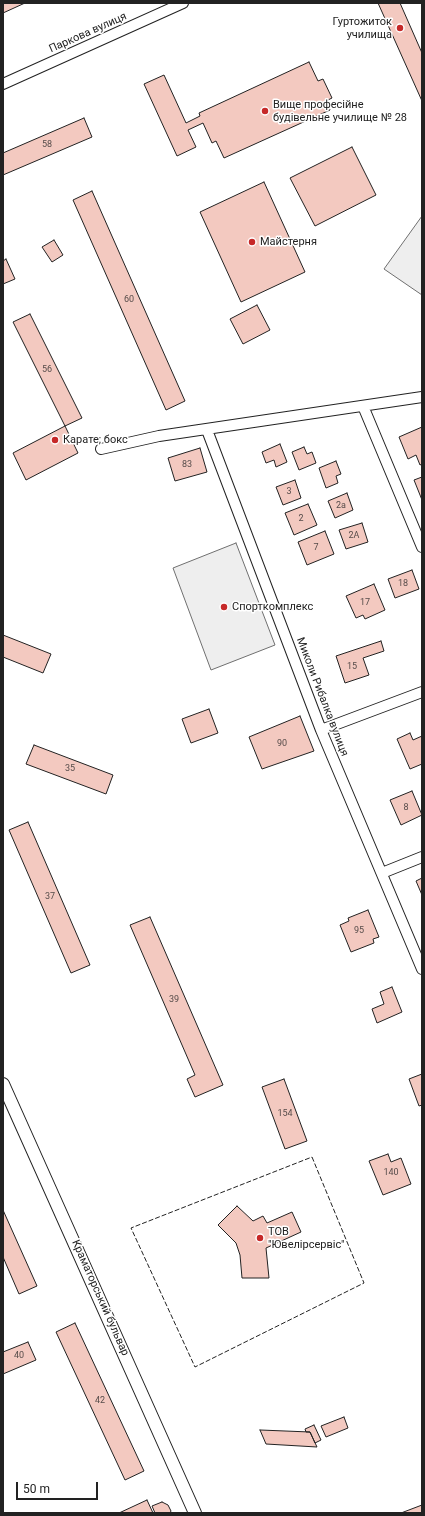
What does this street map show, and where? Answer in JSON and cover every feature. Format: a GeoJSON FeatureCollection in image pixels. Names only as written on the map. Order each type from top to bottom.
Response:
{"type":"FeatureCollection","features":[{"type":"Feature","properties":{"kind":"street","name":"Паркова вулиця"},"geometry":{"type":"LineString","coordinates":[[3,84],[183,3]]}},
{"type":"Feature","properties":{"kind":"street"},"geometry":{"type":"LineString","coordinates":[[101,449],[160,436],[422,397]]}},
{"type":"Feature","properties":{"kind":"street"},"geometry":{"type":"LineString","coordinates":[[363,406],[422,547]]}},
{"type":"Feature","properties":{"kind":"street","name":"Миколи Рибалка вулиця"},"geometry":{"type":"LineString","coordinates":[[207,430],[321,730],[422,969]]}},
{"type":"Feature","properties":{"kind":"street"},"geometry":{"type":"LineString","coordinates":[[321,730],[422,692]]}},
{"type":"Feature","properties":{"kind":"street"},"geometry":{"type":"LineString","coordinates":[[382,873],[422,857]]}},
{"type":"Feature","properties":{"kind":"street","name":"Краматорський бульвар"},"geometry":{"type":"LineString","coordinates":[[3,1084],[195,1513]]}},
{"type":"Feature","properties":{"kind":"shaded area"},"geometry":{"type":"Polygon","coordinates":[[[422,216],[422,295],[384,269],[422,216]]]}},
{"type":"Feature","properties":{"kind":"shaded area","name":"Спорткомплекс"},"geometry":{"type":"Polygon","coordinates":[[[236,543],[275,645],[211,670],[173,568],[236,543]]]}},
{"type":"Feature","properties":{"kind":"building"},"geometry":{"type":"Polygon","coordinates":[[[3,3],[25,3],[3,13],[3,3]]]}},
{"type":"Feature","properties":{"kind":"building","name":"Гуртожиток училища"},"geometry":{"type":"Polygon","coordinates":[[[378,3],[400,3],[422,53],[422,101],[378,3]]]}},
{"type":"Feature","properties":{"kind":"building","name":"Вище професійне будівельне училище № 28"},"geometry":{"type":"Polygon","coordinates":[[[309,62],[318,81],[323,79],[332,98],[326,101],[330,110],[224,158],[216,141],[212,143],[203,123],[188,130],[196,147],[177,156],[144,84],[164,75],[186,123],[200,116],[199,113],[309,62]]]}},
{"type":"Feature","properties":{"kind":"building"},"geometry":{"type":"Polygon","coordinates":[[[84,118],[92,137],[3,175],[3,153],[84,118]]]}},
{"type":"Feature","properties":{"kind":"building"},"geometry":{"type":"Polygon","coordinates":[[[352,147],[376,195],[315,226],[290,178],[352,147]]]}},
{"type":"Feature","properties":{"kind":"building","name":"Майстерня"},"geometry":{"type":"Polygon","coordinates":[[[264,182],[305,272],[241,302],[200,212],[264,182]]]}},
{"type":"Feature","properties":{"kind":"building"},"geometry":{"type":"Polygon","coordinates":[[[92,191],[185,401],[166,410],[73,200],[92,191]]]}},
{"type":"Feature","properties":{"kind":"building"},"geometry":{"type":"Polygon","coordinates":[[[54,240],[63,255],[52,262],[42,247],[54,240]]]}},
{"type":"Feature","properties":{"kind":"building"},"geometry":{"type":"Polygon","coordinates":[[[6,259],[15,279],[3,284],[3,261],[6,259]]]}},
{"type":"Feature","properties":{"kind":"building"},"geometry":{"type":"Polygon","coordinates":[[[257,305],[270,330],[243,344],[230,319],[257,305]]]}},
{"type":"Feature","properties":{"kind":"building"},"geometry":{"type":"Polygon","coordinates":[[[30,314],[82,418],[65,426],[13,322],[30,314]]]}},
{"type":"Feature","properties":{"kind":"building","name":"Карате; бокс"},"geometry":{"type":"Polygon","coordinates":[[[65,426],[78,453],[26,480],[13,453],[65,426]]]}},
{"type":"Feature","properties":{"kind":"building"},"geometry":{"type":"Polygon","coordinates":[[[422,427],[422,464],[420,465],[416,455],[408,459],[399,437],[422,427]]]}},
{"type":"Feature","properties":{"kind":"building"},"geometry":{"type":"Polygon","coordinates":[[[280,444],[287,462],[276,467],[274,460],[266,463],[262,452],[280,444]]]}},
{"type":"Feature","properties":{"kind":"building"},"geometry":{"type":"Polygon","coordinates":[[[304,447],[307,454],[312,452],[316,463],[299,470],[292,452],[304,447]]]}},
{"type":"Feature","properties":{"kind":"building"},"geometry":{"type":"Polygon","coordinates":[[[200,448],[207,472],[175,481],[168,458],[200,448]]]}},
{"type":"Feature","properties":{"kind":"building"},"geometry":{"type":"Polygon","coordinates":[[[336,461],[341,474],[336,476],[338,483],[326,488],[319,468],[336,461]]]}},
{"type":"Feature","properties":{"kind":"building"},"geometry":{"type":"Polygon","coordinates":[[[422,477],[422,500],[414,480],[422,477]]]}},
{"type":"Feature","properties":{"kind":"building"},"geometry":{"type":"Polygon","coordinates":[[[295,480],[301,498],[283,505],[276,487],[295,480]]]}},
{"type":"Feature","properties":{"kind":"building"},"geometry":{"type":"Polygon","coordinates":[[[347,493],[353,510],[335,518],[328,501],[347,493]]]}},
{"type":"Feature","properties":{"kind":"building"},"geometry":{"type":"Polygon","coordinates":[[[308,504],[317,525],[294,535],[285,513],[308,504]]]}},
{"type":"Feature","properties":{"kind":"building"},"geometry":{"type":"Polygon","coordinates":[[[362,523],[368,542],[346,549],[339,530],[362,523]]]}},
{"type":"Feature","properties":{"kind":"building"},"geometry":{"type":"Polygon","coordinates":[[[325,531],[334,554],[307,565],[298,542],[325,531]]]}},
{"type":"Feature","properties":{"kind":"building"},"geometry":{"type":"Polygon","coordinates":[[[412,570],[419,589],[395,598],[388,579],[412,570]]]}},
{"type":"Feature","properties":{"kind":"building"},"geometry":{"type":"Polygon","coordinates":[[[374,584],[385,610],[365,619],[363,615],[356,618],[346,596],[374,584]]]}},
{"type":"Feature","properties":{"kind":"building"},"geometry":{"type":"Polygon","coordinates":[[[3,635],[51,654],[43,673],[3,657],[3,635]]]}},
{"type":"Feature","properties":{"kind":"building"},"geometry":{"type":"Polygon","coordinates":[[[381,641],[384,651],[363,658],[369,675],[345,683],[336,656],[381,641]]]}},
{"type":"Feature","properties":{"kind":"building"},"geometry":{"type":"Polygon","coordinates":[[[209,709],[218,733],[191,743],[182,719],[209,709]]]}},
{"type":"Feature","properties":{"kind":"building"},"geometry":{"type":"Polygon","coordinates":[[[300,716],[314,751],[262,769],[249,737],[300,716]]]}},
{"type":"Feature","properties":{"kind":"building"},"geometry":{"type":"Polygon","coordinates":[[[410,733],[413,740],[422,736],[422,764],[410,769],[397,739],[410,733]]]}},
{"type":"Feature","properties":{"kind":"building"},"geometry":{"type":"Polygon","coordinates":[[[34,745],[113,775],[106,794],[26,764],[34,745]]]}},
{"type":"Feature","properties":{"kind":"building"},"geometry":{"type":"Polygon","coordinates":[[[412,791],[422,815],[401,825],[390,800],[412,791]]]}},
{"type":"Feature","properties":{"kind":"building"},"geometry":{"type":"Polygon","coordinates":[[[28,822],[90,965],[71,973],[9,830],[28,822]]]}},
{"type":"Feature","properties":{"kind":"building"},"geometry":{"type":"Polygon","coordinates":[[[422,878],[422,895],[416,881],[422,878]]]}},
{"type":"Feature","properties":{"kind":"building"},"geometry":{"type":"Polygon","coordinates":[[[368,910],[379,937],[373,939],[374,943],[351,952],[340,925],[349,921],[348,918],[368,910]]]}},
{"type":"Feature","properties":{"kind":"building"},"geometry":{"type":"Polygon","coordinates":[[[150,917],[223,1085],[195,1097],[187,1079],[195,1075],[130,925],[150,917]]]}},
{"type":"Feature","properties":{"kind":"building"},"geometry":{"type":"Polygon","coordinates":[[[392,987],[402,1012],[377,1023],[372,1009],[384,1004],[380,992],[392,987]]]}},
{"type":"Feature","properties":{"kind":"building"},"geometry":{"type":"Polygon","coordinates":[[[422,1074],[422,1105],[419,1106],[409,1079],[422,1074]]]}},
{"type":"Feature","properties":{"kind":"building"},"geometry":{"type":"Polygon","coordinates":[[[284,1079],[307,1141],[285,1149],[262,1087],[284,1079]]]}},
{"type":"Feature","properties":{"kind":"building"},"geometry":{"type":"Polygon","coordinates":[[[388,1154],[391,1162],[401,1158],[411,1184],[383,1195],[369,1161],[388,1154]]]}},
{"type":"Feature","properties":{"kind":"building","name":"ТОВ \"Ювелірсервіс\""},"geometry":{"type":"Polygon","coordinates":[[[237,1206],[253,1221],[263,1216],[267,1223],[292,1212],[301,1232],[266,1248],[269,1278],[242,1278],[240,1255],[236,1243],[218,1225],[237,1206]]]}},
{"type":"Feature","properties":{"kind":"building"},"geometry":{"type":"Polygon","coordinates":[[[3,1210],[37,1286],[19,1294],[3,1257],[3,1210]]]}},
{"type":"Feature","properties":{"kind":"building"},"geometry":{"type":"Polygon","coordinates":[[[75,1323],[144,1471],[125,1480],[56,1332],[75,1323]]]}},
{"type":"Feature","properties":{"kind":"building"},"geometry":{"type":"Polygon","coordinates":[[[28,1342],[36,1360],[3,1374],[3,1352],[28,1342]]]}},
{"type":"Feature","properties":{"kind":"building"},"geometry":{"type":"Polygon","coordinates":[[[344,1417],[348,1428],[326,1437],[321,1426],[344,1417]]]}},
{"type":"Feature","properties":{"kind":"building"},"geometry":{"type":"Polygon","coordinates":[[[314,1425],[321,1440],[315,1443],[310,1432],[306,1432],[305,1429],[314,1425]]]}},
{"type":"Feature","properties":{"kind":"building"},"geometry":{"type":"Polygon","coordinates":[[[260,1430],[310,1432],[317,1447],[266,1444],[260,1430]]]}},
{"type":"Feature","properties":{"kind":"building"},"geometry":{"type":"Polygon","coordinates":[[[147,1500],[153,1513],[119,1513],[147,1500]]]}},
{"type":"Feature","properties":{"kind":"building"},"geometry":{"type":"Polygon","coordinates":[[[162,1502],[168,1505],[171,1511],[170,1513],[155,1513],[152,1506],[162,1502]]]}},
{"type":"Feature","properties":{"kind":"building"},"geometry":{"type":"Polygon","coordinates":[[[422,1505],[422,1513],[401,1513],[422,1505]]]}},
{"type":"Feature","properties":{"kind":"fence"},"geometry":{"type":"LineString","coordinates":[[312,1157],[364,1283],[195,1367],[131,1228],[312,1157]]}},
{"type":"Feature","properties":{"kind":"place","name":"Гуртожиток училища"},"geometry":{"type":"Point","coordinates":[400,28]}},
{"type":"Feature","properties":{"kind":"place","name":"Вище професійне будівельне училище № 28"},"geometry":{"type":"Point","coordinates":[265,111]}},
{"type":"Feature","properties":{"kind":"place","name":"Майстерня"},"geometry":{"type":"Point","coordinates":[252,242]}},
{"type":"Feature","properties":{"kind":"place","name":"Карате; бокс"},"geometry":{"type":"Point","coordinates":[55,440]}},
{"type":"Feature","properties":{"kind":"place","name":"Спорткомплекс"},"geometry":{"type":"Point","coordinates":[224,607]}},
{"type":"Feature","properties":{"kind":"place","name":"ТОВ \"Ювелірсервіс\""},"geometry":{"type":"Point","coordinates":[260,1238]}}]}
